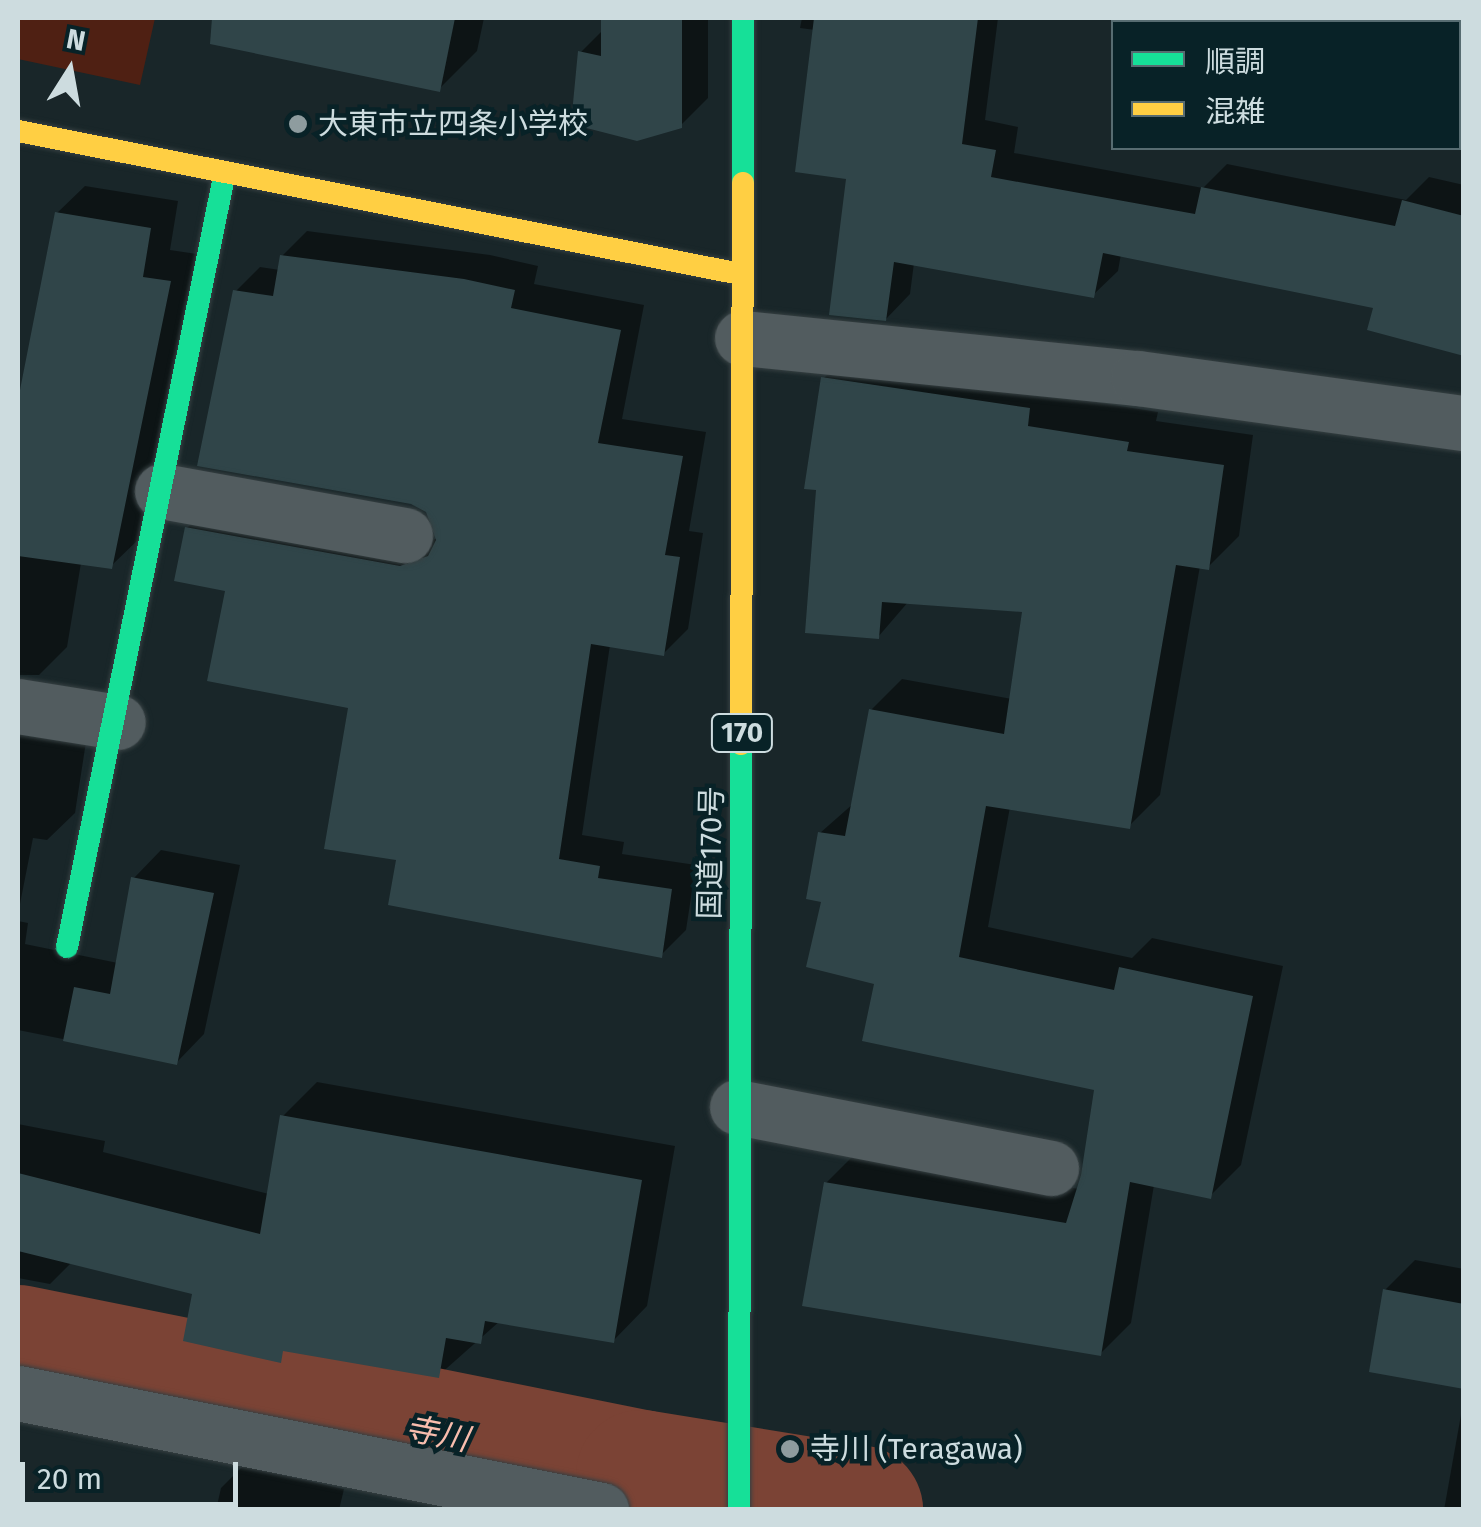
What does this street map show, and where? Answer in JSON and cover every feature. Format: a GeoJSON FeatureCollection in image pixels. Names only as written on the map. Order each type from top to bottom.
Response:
{"type":"FeatureCollection","features":[{"type":"Feature","properties":{"kind":"main road","name":"国道170号"},"geometry":{"type":"LineString","coordinates":[[738,1510],[743,18]]}},
{"type":"Feature","properties":{"kind":"main road"},"geometry":{"type":"LineString","coordinates":[[18,132],[224,177],[740,274]]}},
{"type":"Feature","properties":{"kind":"main road"},"geometry":{"type":"LineString","coordinates":[[67,947],[118,722],[224,177]]}},
{"type":"Feature","properties":{"kind":"street"},"geometry":{"type":"LineString","coordinates":[[742,338],[1138,378],[1464,423]]}},
{"type":"Feature","properties":{"kind":"street"},"geometry":{"type":"LineString","coordinates":[[162,491],[405,534]]}},
{"type":"Feature","properties":{"kind":"street"},"geometry":{"type":"LineString","coordinates":[[18,706],[118,722]]}},
{"type":"Feature","properties":{"kind":"street"},"geometry":{"type":"LineString","coordinates":[[737,1107],[1051,1168]]}},
{"type":"Feature","properties":{"kind":"street"},"geometry":{"type":"LineString","coordinates":[[18,1393],[570,1506]]}},
{"type":"Feature","properties":{"kind":"shaded area"},"geometry":{"type":"Polygon","coordinates":[[[18,18],[155,18],[140,85],[18,59],[18,18]]]}},
{"type":"Feature","properties":{"kind":"building"},"geometry":{"type":"Polygon","coordinates":[[[212,18],[455,18],[440,92],[210,44],[212,18]]]}},
{"type":"Feature","properties":{"kind":"building"},"geometry":{"type":"Polygon","coordinates":[[[601,18],[682,18],[682,128],[637,141],[571,124],[578,51],[601,56],[601,18]]]}},
{"type":"Feature","properties":{"kind":"building"},"geometry":{"type":"Polygon","coordinates":[[[814,18],[978,18],[962,144],[996,150],[991,177],[1195,214],[1201,187],[1395,226],[1402,200],[1464,216],[1464,356],[1367,330],[1373,308],[1103,253],[1094,298],[894,262],[886,321],[829,315],[846,179],[795,172],[814,18]]]}},
{"type":"Feature","properties":{"kind":"building"},"geometry":{"type":"Polygon","coordinates":[[[55,212],[151,228],[143,277],[171,281],[112,569],[18,556],[18,400],[55,212]]]}},
{"type":"Feature","properties":{"kind":"building"},"geometry":{"type":"Polygon","coordinates":[[[280,255],[464,279],[515,290],[511,308],[621,330],[598,443],[683,456],[665,555],[680,557],[664,656],[591,644],[559,859],[600,866],[598,878],[672,889],[662,958],[388,905],[396,860],[324,849],[348,708],[207,681],[225,591],[174,581],[185,527],[400,566],[428,556],[436,540],[426,512],[411,504],[197,466],[233,290],[273,296],[280,255]]]}},
{"type":"Feature","properties":{"kind":"building"},"geometry":{"type":"Polygon","coordinates":[[[821,377],[1030,408],[1028,426],[1129,442],[1127,451],[1224,465],[1209,570],[1176,565],[1130,829],[986,806],[959,957],[1114,990],[1119,967],[1253,996],[1211,1199],[1130,1182],[1101,1356],[802,1306],[824,1182],[1066,1223],[1081,1175],[1094,1090],[862,1041],[874,984],[806,967],[821,902],[806,899],[818,832],[845,836],[869,709],[1004,734],[1022,612],[882,602],[879,639],[805,633],[816,490],[804,489],[821,377]]]}},
{"type":"Feature","properties":{"kind":"building"},"geometry":{"type":"Polygon","coordinates":[[[131,877],[214,893],[177,1065],[63,1041],[74,987],[110,994],[131,877]]]}},
{"type":"Feature","properties":{"kind":"building"},"geometry":{"type":"Polygon","coordinates":[[[280,1115],[642,1180],[614,1343],[485,1321],[481,1344],[446,1338],[439,1378],[283,1351],[281,1363],[183,1341],[192,1294],[18,1251],[18,1173],[260,1234],[280,1115]]]}},
{"type":"Feature","properties":{"kind":"building"},"geometry":{"type":"Polygon","coordinates":[[[1383,1289],[1464,1304],[1464,1389],[1369,1372],[1383,1289]]]}},
{"type":"Feature","properties":{"kind":"waterway","name":"寺川"},"geometry":{"type":"LineString","coordinates":[[18,1350],[641,1475],[858,1510]]}},
{"type":"Feature","properties":{"kind":"traffic: fast"},"geometry":{"type":"LineString","coordinates":[[743,18],[743,183]]}},
{"type":"Feature","properties":{"kind":"traffic: fast"},"geometry":{"type":"LineString","coordinates":[[67,947],[224,177]]}},
{"type":"Feature","properties":{"kind":"traffic: fast"},"geometry":{"type":"LineString","coordinates":[[739,1510],[741,744]]}},
{"type":"Feature","properties":{"kind":"traffic: slow"},"geometry":{"type":"LineString","coordinates":[[18,131],[740,274]]}},
{"type":"Feature","properties":{"kind":"traffic: slow"},"geometry":{"type":"LineString","coordinates":[[741,744],[743,183]]}},
{"type":"Feature","properties":{"kind":"place","name":"大東市立四条小学校"},"geometry":{"type":"Point","coordinates":[298,124]}},
{"type":"Feature","properties":{"kind":"place","name":"寺川 (Teragawa)"},"geometry":{"type":"Point","coordinates":[790,1449]}}]}
